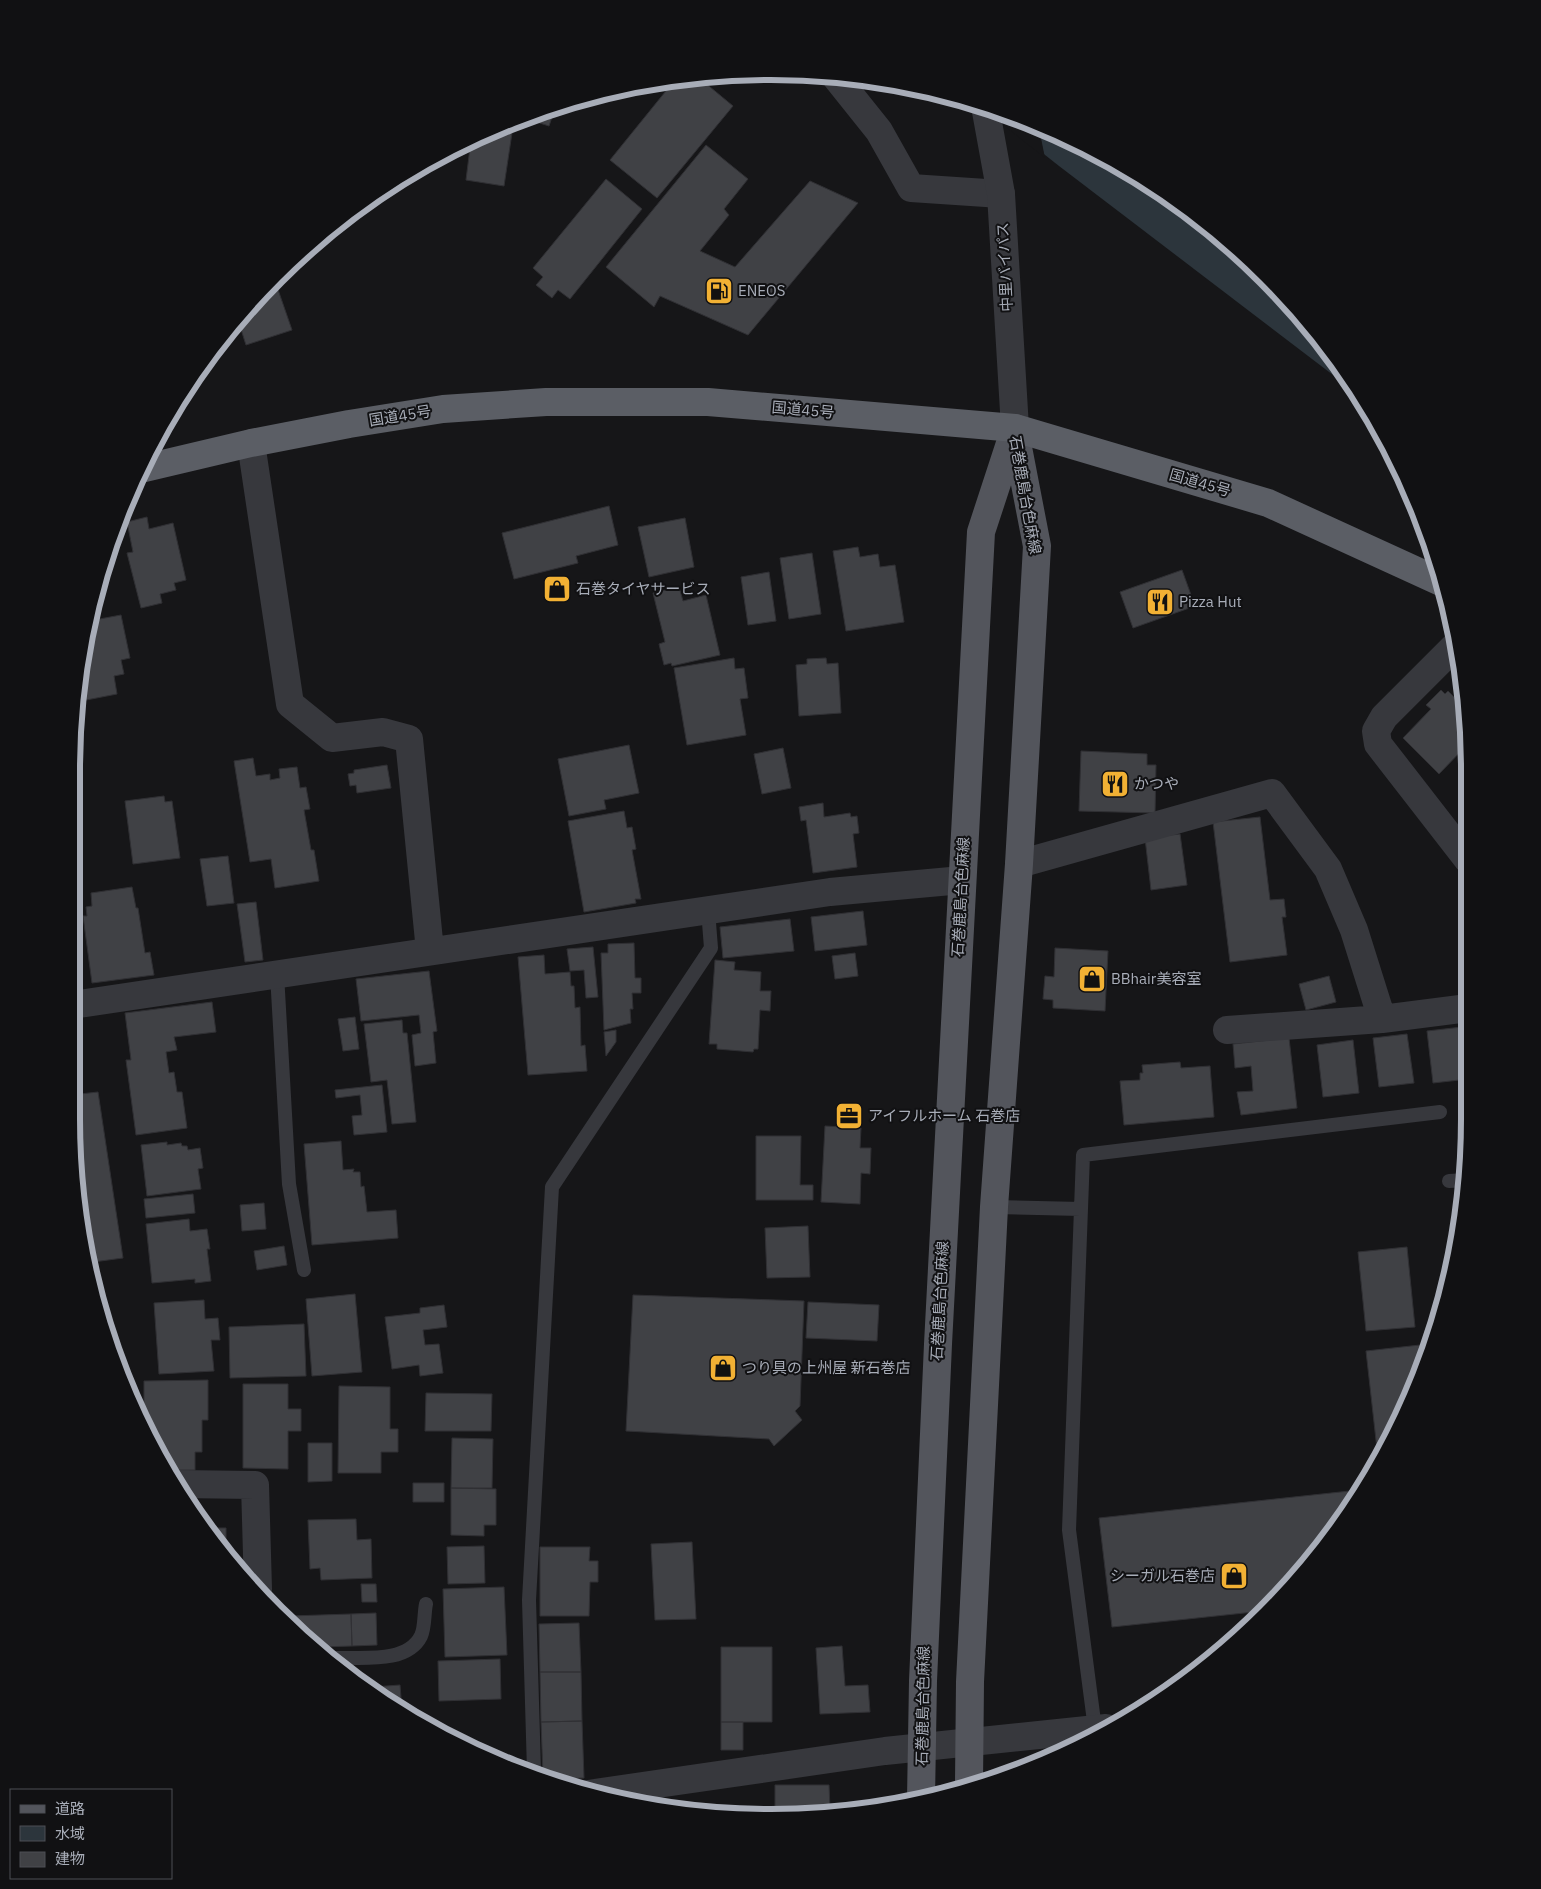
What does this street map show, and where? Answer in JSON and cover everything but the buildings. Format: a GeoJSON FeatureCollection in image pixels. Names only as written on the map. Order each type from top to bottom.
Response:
{"type":"FeatureCollection","features":[{"type":"Feature","properties":{"kind":"highway","name":"国道45号"},"geometry":{"type":"LineString","coordinates":[[150,467],[251,443],[348,424],[443,409],[546,402],[708,402],[1015,428],[1268,503],[1433,578]]}},
{"type":"Feature","properties":{"kind":"main road","name":"石巻鹿島台色麻線"},"geometry":{"type":"LineString","coordinates":[[969,1779],[970,1682],[994,1207],[1019,864],[1037,546],[1015,428]]}},
{"type":"Feature","properties":{"kind":"main road","name":"石巻鹿島台色麻線"},"geometry":{"type":"LineString","coordinates":[[921,1792],[923,1671],[980,532],[1015,428]]}},
{"type":"Feature","properties":{"kind":"street"},"geometry":{"type":"LineString","coordinates":[[841,84],[879,131],[911,188],[1000,189]]}},
{"type":"Feature","properties":{"kind":"street","name":"中里バイパス"},"geometry":{"type":"LineString","coordinates":[[987,115],[1000,189],[1015,428]]}},
{"type":"Feature","properties":{"kind":"street"},"geometry":{"type":"LineString","coordinates":[[251,443],[290,704],[332,738],[383,732],[409,738],[430,951]]}},
{"type":"Feature","properties":{"kind":"street"},"geometry":{"type":"LineString","coordinates":[[1450,651],[1384,717],[1376,731],[1378,744],[1461,851]]}},
{"type":"Feature","properties":{"kind":"street"},"geometry":{"type":"LineString","coordinates":[[1019,864],[1272,793],[1328,869],[1354,930],[1382,1019]]}},
{"type":"Feature","properties":{"kind":"street"},"geometry":{"type":"LineString","coordinates":[[80,1004],[830,892],[962,880]]}},
{"type":"Feature","properties":{"kind":"street"},"geometry":{"type":"LineString","coordinates":[[1228,1030],[1382,1019],[1461,1009]]}},
{"type":"Feature","properties":{"kind":"street"},"geometry":{"type":"LineString","coordinates":[[185,1484],[256,1485],[258,1581]]}},
{"type":"Feature","properties":{"kind":"street"},"geometry":{"type":"LineString","coordinates":[[613,1790],[876,1752],[1091,1730]]}},
{"type":"Feature","properties":{"kind":"lane"},"geometry":{"type":"LineString","coordinates":[[534,1766],[529,1600],[552,1187],[710,948],[708,910]]}},
{"type":"Feature","properties":{"kind":"lane"},"geometry":{"type":"LineString","coordinates":[[277,974],[290,1184],[304,1270]]}},
{"type":"Feature","properties":{"kind":"lane"},"geometry":{"type":"LineString","coordinates":[[1099,1725],[1069,1530],[1083,1155],[1440,1112]]}},
{"type":"Feature","properties":{"kind":"lane"},"geometry":{"type":"LineString","coordinates":[[1449,1181],[1458,1180]]}},
{"type":"Feature","properties":{"kind":"lane"},"geometry":{"type":"LineString","coordinates":[[994,1207],[1081,1209]]}},
{"type":"Feature","properties":{"kind":"lane"},"geometry":{"type":"LineString","coordinates":[[340,1658],[395,1656],[408,1651],[422,1635],[426,1604]]}},
{"type":"Feature","properties":{"kind":"water"},"geometry":{"type":"Polygon","coordinates":[[[1002,121],[1076,151],[1154,196],[1191,223],[1226,251],[1259,282],[1290,315],[1340,381],[1002,121]]]}},
{"type":"Feature","properties":{"kind":"pier"},"geometry":{"type":"Polygon","coordinates":[[[995,118],[1040,135],[1045,158],[995,118]]]}},
{"type":"Feature","properties":{"kind":"place","name":"ENEOS"},"geometry":{"type":"Point","coordinates":[719,291]}},
{"type":"Feature","properties":{"kind":"place","name":"石巻タイヤサービス"},"geometry":{"type":"Point","coordinates":[557,589]}},
{"type":"Feature","properties":{"kind":"place","name":"Pizza Hut"},"geometry":{"type":"Point","coordinates":[1160,602]}},
{"type":"Feature","properties":{"kind":"place","name":"かつや"},"geometry":{"type":"Point","coordinates":[1115,784]}},
{"type":"Feature","properties":{"kind":"place","name":"BBhair美容室"},"geometry":{"type":"Point","coordinates":[1092,979]}},
{"type":"Feature","properties":{"kind":"place","name":"アイフルホーム 石巻店"},"geometry":{"type":"Point","coordinates":[849,1116]}},
{"type":"Feature","properties":{"kind":"place","name":"つり具の上州屋 新石巻店"},"geometry":{"type":"Point","coordinates":[723,1368]}},
{"type":"Feature","properties":{"kind":"place","name":"シーガル石巻店"},"geometry":{"type":"Point","coordinates":[1234,1576]}}]}
